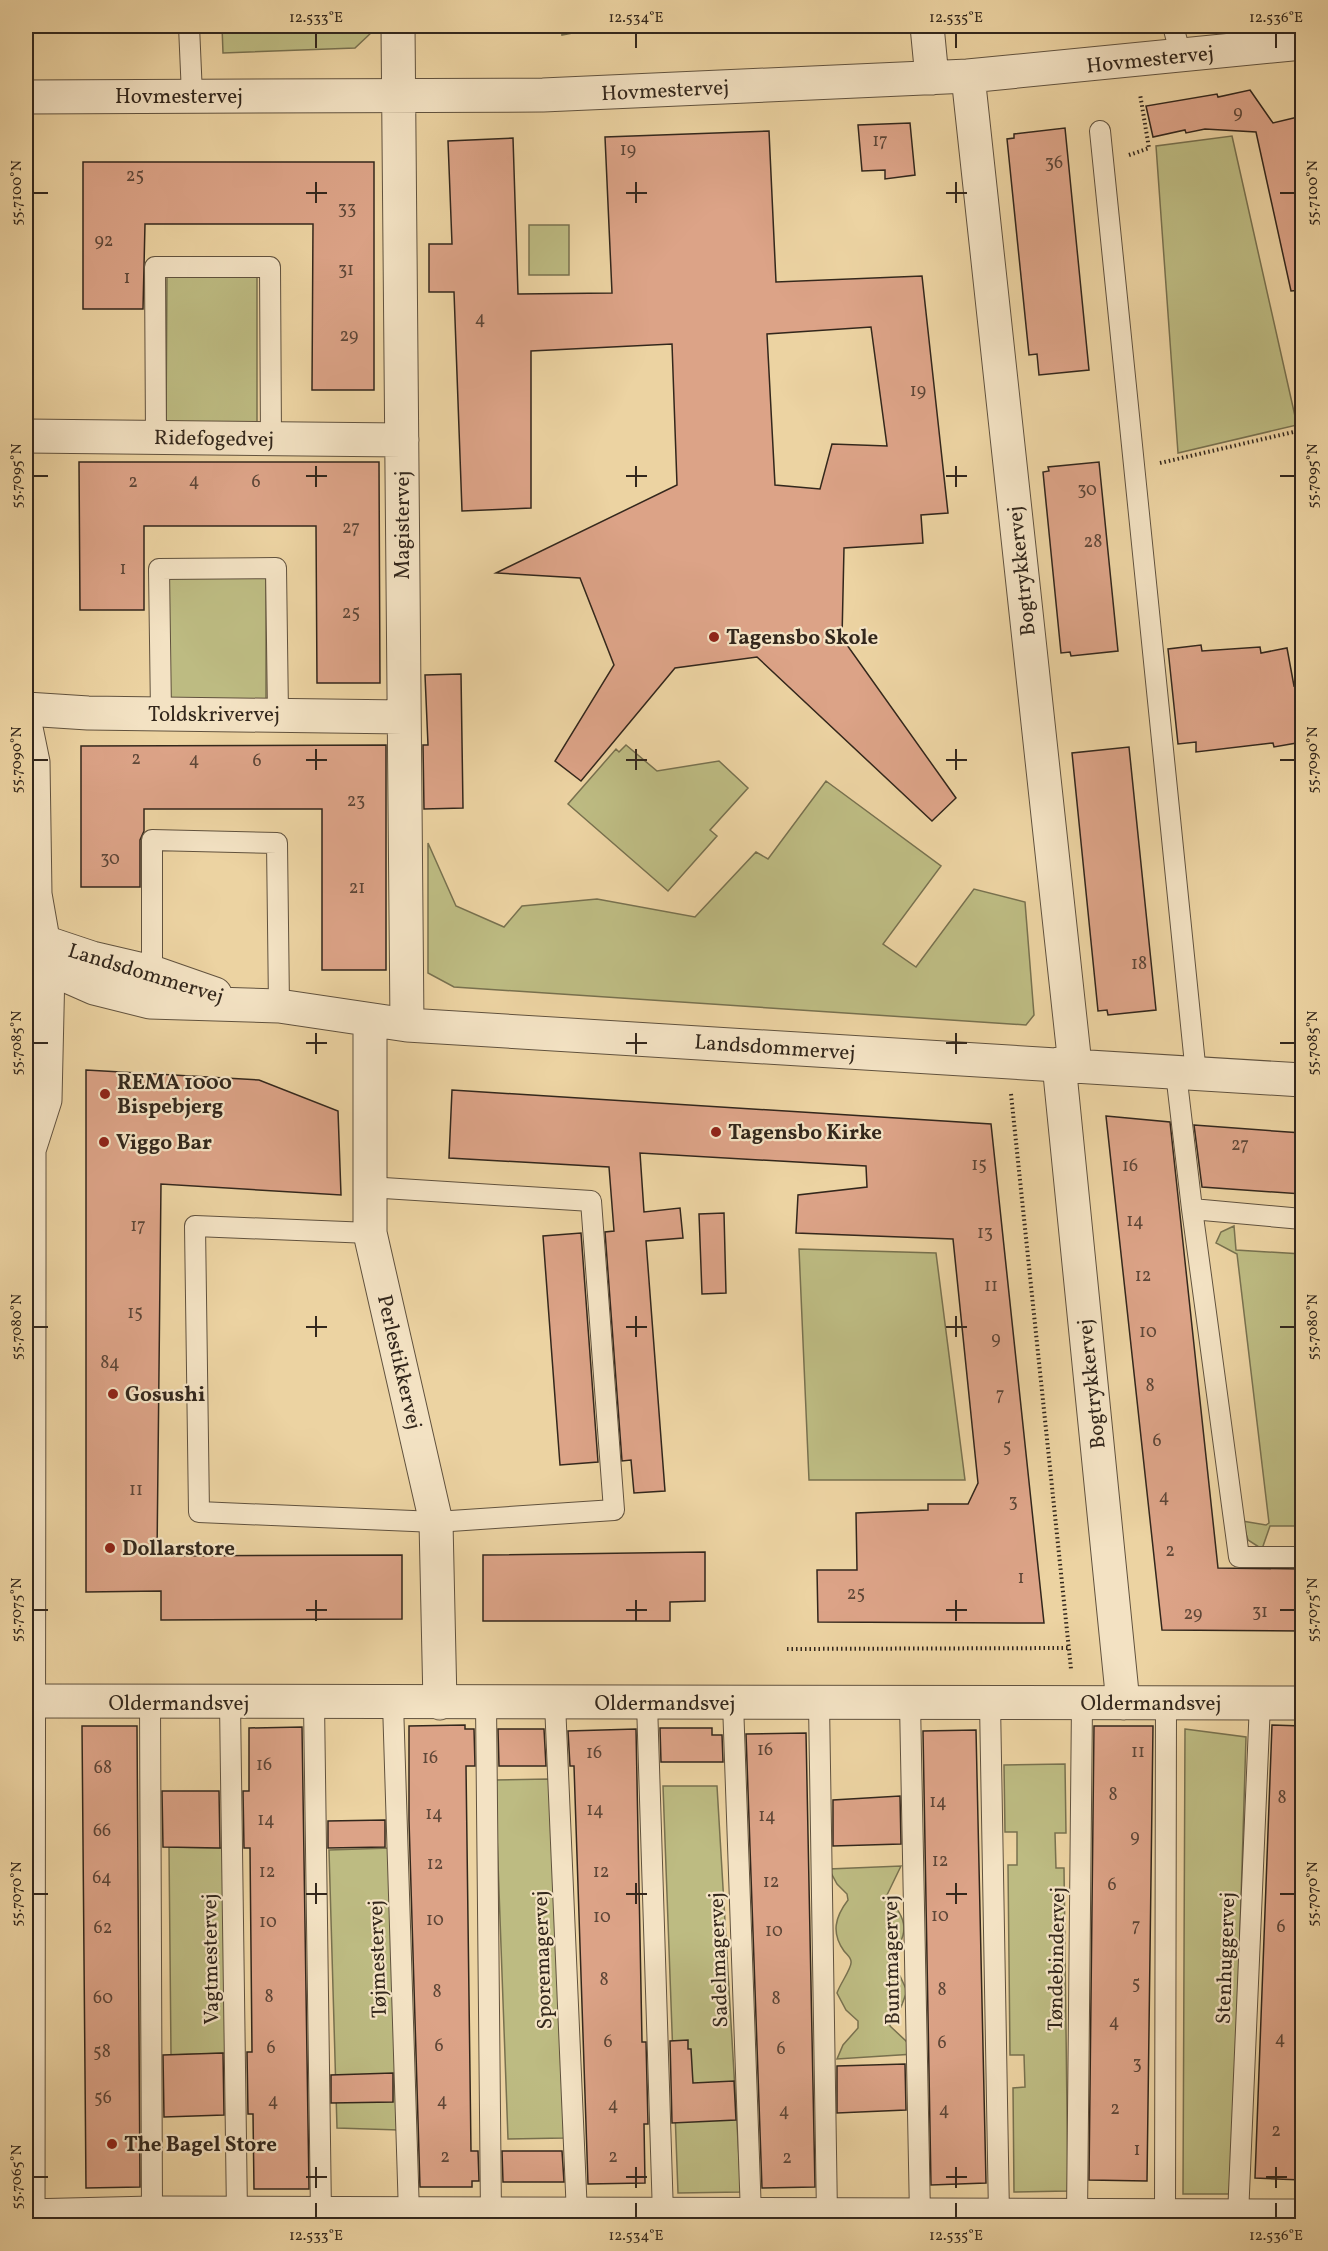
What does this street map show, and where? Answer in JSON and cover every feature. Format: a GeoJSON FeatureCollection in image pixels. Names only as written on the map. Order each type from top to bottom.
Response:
{"type":"FeatureCollection","features":[{"type":"Feature","properties":{"kind":"street","name":"Magistervej"},"geometry":{"type":"LineString","coordinates":[[398,26],[407,1025]]}},
{"type":"Feature","properties":{"kind":"street"},"geometry":{"type":"LineString","coordinates":[[927,26],[932,78]]}},
{"type":"Feature","properties":{"kind":"street","name":"Hovmestervej"},"geometry":{"type":"LineString","coordinates":[[26,97],[192,95],[399,98],[543,95],[968,76],[1136,60],[1177,41],[1302,43]]}},
{"type":"Feature","properties":{"kind":"street","name":"Bogtrykkervej"},"geometry":{"type":"LineString","coordinates":[[968,76],[1067,1065],[1123,1703]]}},
{"type":"Feature","properties":{"kind":"street","name":"Ridefogedvej"},"geometry":{"type":"LineString","coordinates":[[26,436],[402,440]]}},
{"type":"Feature","properties":{"kind":"street","name":"Toldskrivervej"},"geometry":{"type":"LineString","coordinates":[[26,709],[88,713],[403,717]]}},
{"type":"Feature","properties":{"kind":"street"},"geometry":{"type":"LineString","coordinates":[[26,728],[33,762],[36,951],[45,1100],[29,1136],[27,2220],[152,2213],[409,2214],[442,2220],[491,2215],[827,2215],[881,2220],[920,2215],[1302,2216]]}},
{"type":"Feature","properties":{"kind":"street","name":"Landsdommervej"},"geometry":{"type":"LineString","coordinates":[[36,951],[94,988],[150,1002],[263,1006],[407,1025],[1302,1080]]}},
{"type":"Feature","properties":{"kind":"street","name":"Landsdommervej"},"geometry":{"type":"LineString","coordinates":[[36,951],[92,958],[152,972],[263,1006]]}},
{"type":"Feature","properties":{"kind":"street","name":"Perlestikkervej"},"geometry":{"type":"LineString","coordinates":[[370,1020],[368,1187],[370,1233],[436,1522],[440,1703]]}},
{"type":"Feature","properties":{"kind":"street","name":"Oldermandsvej"},"geometry":{"type":"LineString","coordinates":[[27,1701],[150,1703],[1302,1703]]}},
{"type":"Feature","properties":{"kind":"lane"},"geometry":{"type":"LineString","coordinates":[[189,26],[192,95]]}},
{"type":"Feature","properties":{"kind":"lane"},"geometry":{"type":"LineString","coordinates":[[1100,130],[1134,470],[1186,1074],[1192,1209],[1239,1557],[1302,1557]]}},
{"type":"Feature","properties":{"kind":"lane"},"geometry":{"type":"LineString","coordinates":[[156,437],[155,267],[270,267],[271,439]]}},
{"type":"Feature","properties":{"kind":"lane"},"geometry":{"type":"LineString","coordinates":[[161,713],[159,569],[276,568],[278,714]]}},
{"type":"Feature","properties":{"kind":"lane"},"geometry":{"type":"LineString","coordinates":[[152,972],[152,840],[277,843],[263,1006]]}},
{"type":"Feature","properties":{"kind":"lane"},"geometry":{"type":"LineString","coordinates":[[368,1187],[591,1201],[614,1510],[436,1522],[199,1512],[195,1226],[370,1233]]}},
{"type":"Feature","properties":{"kind":"lane"},"geometry":{"type":"LineString","coordinates":[[1192,1209],[1302,1219]]}},
{"type":"Feature","properties":{"kind":"lane"},"geometry":{"type":"LineString","coordinates":[[150,1703],[152,2213]]}},
{"type":"Feature","properties":{"kind":"lane","name":"Vagtmestervej"},"geometry":{"type":"LineString","coordinates":[[230,1703],[237,2214]]}},
{"type":"Feature","properties":{"kind":"lane"},"geometry":{"type":"LineString","coordinates":[[314,1703],[321,2214]]}},
{"type":"Feature","properties":{"kind":"lane","name":"Tøjmestervej"},"geometry":{"type":"LineString","coordinates":[[393,1703],[409,2214]]}},
{"type":"Feature","properties":{"kind":"lane"},"geometry":{"type":"LineString","coordinates":[[486,1703],[491,2215]]}},
{"type":"Feature","properties":{"kind":"lane","name":"Sporemagervej"},"geometry":{"type":"LineString","coordinates":[[555,1703],[577,2215]]}},
{"type":"Feature","properties":{"kind":"lane"},"geometry":{"type":"LineString","coordinates":[[647,1703],[663,2215]]}},
{"type":"Feature","properties":{"kind":"lane","name":"Sadelmagervej"},"geometry":{"type":"LineString","coordinates":[[733,1703],[751,2215]]}},
{"type":"Feature","properties":{"kind":"lane"},"geometry":{"type":"LineString","coordinates":[[819,1703],[827,2215]]}},
{"type":"Feature","properties":{"kind":"lane","name":"Buntmagervej"},"geometry":{"type":"LineString","coordinates":[[909,1703],[920,2215]]}},
{"type":"Feature","properties":{"kind":"lane"},"geometry":{"type":"LineString","coordinates":[[990,1703],[999,2215]]}},
{"type":"Feature","properties":{"kind":"lane","name":"Tøndebindervej"},"geometry":{"type":"LineString","coordinates":[[1077,1703],[1077,2216]]}},
{"type":"Feature","properties":{"kind":"lane"},"geometry":{"type":"LineString","coordinates":[[1165,2216],[1166,1703]]}},
{"type":"Feature","properties":{"kind":"lane","name":"Stenhuggervej"},"geometry":{"type":"LineString","coordinates":[[1238,2216],[1260,1703]]}},
{"type":"Feature","properties":{"kind":"path"},"geometry":{"type":"LineString","coordinates":[[1103,164],[1149,148],[1136,60]]}},
{"type":"Feature","properties":{"kind":"path"},"geometry":{"type":"LineString","coordinates":[[1134,470],[1302,430]]}},
{"type":"Feature","properties":{"kind":"path"},"geometry":{"type":"LineString","coordinates":[[1008,1061],[1068,1648],[1077,1703]]}},
{"type":"Feature","properties":{"kind":"path"},"geometry":{"type":"LineString","coordinates":[[787,1649],[1068,1648]]}},
{"type":"Feature","properties":{"kind":"shaded area"},"geometry":{"type":"Polygon","coordinates":[[[222,26],[372,26],[372,32],[355,48],[223,53],[222,26]]]}},
{"type":"Feature","properties":{"kind":"shaded area"},"geometry":{"type":"Polygon","coordinates":[[[561,26],[608,26],[562,35],[561,26]]]}},
{"type":"Feature","properties":{"kind":"shaded area"},"geometry":{"type":"Polygon","coordinates":[[[718,26],[799,26],[800,32],[718,26]]]}},
{"type":"Feature","properties":{"kind":"shaded area"},"geometry":{"type":"Polygon","coordinates":[[[1232,136],[1297,425],[1178,453],[1156,146],[1232,136]]]}},
{"type":"Feature","properties":{"kind":"shaded area"},"geometry":{"type":"Polygon","coordinates":[[[529,225],[569,225],[569,275],[529,275],[529,225]]]}},
{"type":"Feature","properties":{"kind":"shaded area"},"geometry":{"type":"Polygon","coordinates":[[[257,272],[257,424],[166,424],[167,273],[257,272]]]}},
{"type":"Feature","properties":{"kind":"shaded area"},"geometry":{"type":"Polygon","coordinates":[[[266,575],[266,700],[169,700],[167,576],[266,575]]]}},
{"type":"Feature","properties":{"kind":"shaded area"},"geometry":{"type":"Polygon","coordinates":[[[626,745],[657,771],[719,761],[748,788],[710,830],[717,836],[668,891],[568,804],[616,749],[619,752],[626,745]]]}},
{"type":"Feature","properties":{"kind":"shaded area"},"geometry":{"type":"Polygon","coordinates":[[[826,781],[941,866],[883,944],[916,967],[974,889],[1025,902],[1034,1015],[1026,1025],[454,987],[428,973],[428,843],[456,906],[504,927],[522,906],[597,899],[695,917],[756,852],[768,859],[826,781]]]}},
{"type":"Feature","properties":{"kind":"shaded area"},"geometry":{"type":"Polygon","coordinates":[[[1234,1226],[1236,1250],[1302,1254],[1302,1526],[1270,1526],[1262,1549],[1248,1540],[1242,1521],[1266,1525],[1269,1523],[1237,1254],[1216,1243],[1221,1232],[1234,1226]]]}},
{"type":"Feature","properties":{"kind":"shaded area"},"geometry":{"type":"Polygon","coordinates":[[[799,1249],[936,1253],[965,1480],[809,1480],[799,1249]]]}},
{"type":"Feature","properties":{"kind":"shaded area"},"geometry":{"type":"Polygon","coordinates":[[[1185,1729],[1246,1737],[1232,2194],[1183,2194],[1185,1729]]]}},
{"type":"Feature","properties":{"kind":"shaded area"},"geometry":{"type":"Polygon","coordinates":[[[1065,1764],[1066,1833],[1055,1833],[1056,1868],[1064,1868],[1068,2191],[1014,2192],[1013,2088],[1025,2087],[1024,2055],[1010,2055],[1008,1865],[1017,1865],[1017,1832],[1005,1832],[1004,1765],[1065,1764]]]}},
{"type":"Feature","properties":{"kind":"shaded area"},"geometry":{"type":"Polygon","coordinates":[[[549,1779],[564,2138],[508,2139],[495,1780],[549,1779]]]}},
{"type":"Feature","properties":{"kind":"shaded area"},"geometry":{"type":"Polygon","coordinates":[[[663,1786],[717,1786],[741,2192],[678,2193],[663,1786]]]}},
{"type":"Feature","properties":{"kind":"shaded area"},"geometry":{"type":"Polygon","coordinates":[[[169,1847],[224,1848],[228,2053],[171,2055],[169,1847]]]}},
{"type":"Feature","properties":{"kind":"shaded area"},"geometry":{"type":"Polygon","coordinates":[[[391,1848],[399,2130],[337,2128],[329,1850],[391,1848]]]}},
{"type":"Feature","properties":{"kind":"shaded area"},"geometry":{"type":"Polygon","coordinates":[[[901,1866],[886,1897],[903,1920],[903,1935],[888,1959],[889,1966],[900,1976],[907,1991],[901,2007],[890,2018],[890,2026],[906,2041],[914,2054],[837,2059],[843,2045],[858,2028],[858,2021],[846,2010],[837,1993],[851,1963],[837,1938],[836,1931],[840,1913],[848,1900],[847,1894],[837,1884],[829,1869],[901,1866]]]}},
{"type":"Feature","properties":{"kind":"building"},"geometry":{"type":"Polygon","coordinates":[[[1250,90],[1273,123],[1302,116],[1302,290],[1291,291],[1256,132],[1205,129],[1186,133],[1185,130],[1153,137],[1146,106],[1217,94],[1218,97],[1250,90]]]}},
{"type":"Feature","properties":{"kind":"building"},"geometry":{"type":"Polygon","coordinates":[[[910,123],[915,175],[885,179],[885,170],[862,171],[858,125],[910,123]]]}},
{"type":"Feature","properties":{"kind":"building"},"geometry":{"type":"Polygon","coordinates":[[[1065,128],[1089,370],[1039,375],[1037,354],[1029,355],[1007,139],[1014,138],[1014,134],[1065,128]]]}},
{"type":"Feature","properties":{"kind":"building"},"geometry":{"type":"Polygon","coordinates":[[[769,131],[776,282],[922,276],[948,513],[921,515],[923,543],[844,548],[842,638],[956,798],[932,821],[757,657],[675,668],[581,781],[555,761],[614,665],[580,578],[496,573],[677,485],[672,344],[531,351],[531,508],[462,511],[454,292],[429,292],[429,244],[452,244],[448,141],[513,138],[518,294],[612,293],[605,137],[769,131]],[[871,327],[767,334],[775,485],[820,489],[832,444],[887,446],[871,327]]]}},
{"type":"Feature","properties":{"kind":"building"},"geometry":{"type":"Polygon","coordinates":[[[83,162],[374,162],[374,390],[312,390],[313,224],[145,224],[143,309],[83,309],[83,162]]]}},
{"type":"Feature","properties":{"kind":"building"},"geometry":{"type":"Polygon","coordinates":[[[79,462],[379,462],[380,683],[317,683],[316,526],[144,526],[144,610],[80,610],[79,462]]]}},
{"type":"Feature","properties":{"kind":"building"},"geometry":{"type":"Polygon","coordinates":[[[1099,462],[1118,651],[1071,656],[1070,652],[1061,653],[1043,472],[1049,471],[1048,467],[1099,462]]]}},
{"type":"Feature","properties":{"kind":"building"},"geometry":{"type":"Polygon","coordinates":[[[1201,645],[1202,651],[1260,647],[1261,653],[1287,648],[1294,686],[1302,684],[1302,742],[1274,747],[1273,743],[1196,752],[1196,742],[1178,744],[1168,649],[1201,645]]]}},
{"type":"Feature","properties":{"kind":"building"},"geometry":{"type":"Polygon","coordinates":[[[461,674],[463,808],[424,809],[423,745],[428,745],[425,675],[461,674]]]}},
{"type":"Feature","properties":{"kind":"building"},"geometry":{"type":"Polygon","coordinates":[[[386,745],[386,970],[322,970],[322,809],[144,809],[144,831],[140,840],[140,887],[81,887],[81,746],[386,745]]]}},
{"type":"Feature","properties":{"kind":"building"},"geometry":{"type":"Polygon","coordinates":[[[1129,747],[1156,1010],[1108,1015],[1107,1010],[1098,1011],[1072,753],[1129,747]]]}},
{"type":"Feature","properties":{"kind":"building"},"geometry":{"type":"Polygon","coordinates":[[[86,1070],[259,1080],[338,1111],[341,1195],[161,1184],[157,1556],[402,1555],[402,1619],[161,1620],[161,1591],[86,1592],[86,1070]]]}},
{"type":"Feature","properties":{"kind":"building"},"geometry":{"type":"Polygon","coordinates":[[[452,1090],[991,1124],[1044,1623],[818,1622],[817,1570],[857,1570],[856,1513],[928,1510],[928,1504],[968,1504],[978,1483],[953,1239],[796,1233],[798,1195],[867,1187],[866,1166],[640,1153],[644,1212],[680,1208],[683,1238],[646,1241],[665,1491],[634,1493],[631,1460],[622,1461],[605,1232],[614,1231],[609,1167],[449,1158],[452,1090]]]}},
{"type":"Feature","properties":{"kind":"building"},"geometry":{"type":"Polygon","coordinates":[[[1106,1116],[1170,1122],[1218,1568],[1302,1569],[1302,1631],[1162,1630],[1106,1116]]]}},
{"type":"Feature","properties":{"kind":"building"},"geometry":{"type":"Polygon","coordinates":[[[1194,1125],[1302,1133],[1302,1194],[1202,1187],[1194,1125]]]}},
{"type":"Feature","properties":{"kind":"building"},"geometry":{"type":"Polygon","coordinates":[[[724,1213],[726,1293],[702,1294],[699,1214],[724,1213]]]}},
{"type":"Feature","properties":{"kind":"building"},"geometry":{"type":"Polygon","coordinates":[[[581,1233],[598,1462],[560,1465],[543,1236],[581,1233]]]}},
{"type":"Feature","properties":{"kind":"building"},"geometry":{"type":"Polygon","coordinates":[[[705,1552],[705,1601],[670,1602],[670,1621],[483,1621],[483,1555],[705,1552]]]}},
{"type":"Feature","properties":{"kind":"building"},"geometry":{"type":"Polygon","coordinates":[[[465,1725],[465,1729],[474,1729],[475,1766],[466,1766],[471,2151],[478,2151],[479,2181],[472,2181],[472,2187],[420,2187],[409,1820],[409,1726],[465,1725]]]}},
{"type":"Feature","properties":{"kind":"building"},"geometry":{"type":"Polygon","coordinates":[[[1272,1725],[1302,1726],[1302,2180],[1255,2178],[1272,1725]]]}},
{"type":"Feature","properties":{"kind":"building"},"geometry":{"type":"Polygon","coordinates":[[[82,1726],[137,1726],[140,2187],[86,2188],[82,1726]]]}},
{"type":"Feature","properties":{"kind":"building"},"geometry":{"type":"Polygon","coordinates":[[[1094,1726],[1153,1726],[1147,2181],[1089,2180],[1094,1726]]]}},
{"type":"Feature","properties":{"kind":"building"},"geometry":{"type":"Polygon","coordinates":[[[302,1727],[309,2189],[254,2189],[253,2114],[248,2114],[247,2052],[252,2052],[250,1848],[244,1848],[243,1791],[249,1791],[249,1728],[302,1727]]]}},
{"type":"Feature","properties":{"kind":"building"},"geometry":{"type":"Polygon","coordinates":[[[660,1728],[712,1728],[712,1735],[722,1735],[723,1762],[661,1762],[660,1728]]]}},
{"type":"Feature","properties":{"kind":"building"},"geometry":{"type":"Polygon","coordinates":[[[498,1729],[544,1729],[546,1766],[499,1766],[498,1729]]]}},
{"type":"Feature","properties":{"kind":"building"},"geometry":{"type":"Polygon","coordinates":[[[636,1729],[642,2042],[646,2042],[648,2124],[644,2124],[645,2183],[588,2184],[574,1766],[570,1766],[568,1731],[636,1729]]]}},
{"type":"Feature","properties":{"kind":"building"},"geometry":{"type":"Polygon","coordinates":[[[976,1730],[986,2183],[931,2185],[923,1731],[976,1730]]]}},
{"type":"Feature","properties":{"kind":"building"},"geometry":{"type":"Polygon","coordinates":[[[806,1733],[815,2187],[762,2188],[746,1734],[806,1733]]]}},
{"type":"Feature","properties":{"kind":"building"},"geometry":{"type":"Polygon","coordinates":[[[162,1791],[219,1791],[220,1848],[163,1847],[162,1791]]]}},
{"type":"Feature","properties":{"kind":"building"},"geometry":{"type":"Polygon","coordinates":[[[900,1796],[901,1844],[833,1846],[833,1800],[900,1796]]]}},
{"type":"Feature","properties":{"kind":"building"},"geometry":{"type":"Polygon","coordinates":[[[385,1820],[385,1847],[328,1848],[328,1821],[385,1820]]]}},
{"type":"Feature","properties":{"kind":"building"},"geometry":{"type":"Polygon","coordinates":[[[688,2040],[688,2049],[691,2049],[693,2083],[734,2081],[736,2120],[672,2123],[670,2041],[688,2040]]]}},
{"type":"Feature","properties":{"kind":"building"},"geometry":{"type":"Polygon","coordinates":[[[223,2053],[224,2115],[164,2117],[163,2055],[223,2053]]]}},
{"type":"Feature","properties":{"kind":"building"},"geometry":{"type":"Polygon","coordinates":[[[905,2064],[906,2110],[837,2113],[837,2066],[905,2064]]]}},
{"type":"Feature","properties":{"kind":"building"},"geometry":{"type":"Polygon","coordinates":[[[393,2073],[393,2102],[331,2103],[331,2075],[393,2073]]]}},
{"type":"Feature","properties":{"kind":"building"},"geometry":{"type":"Polygon","coordinates":[[[502,2151],[562,2151],[564,2182],[503,2182],[502,2151]]]}},
{"type":"Feature","properties":{"kind":"place","name":"Tagensbo Skole"},"geometry":{"type":"Point","coordinates":[714,637]}},
{"type":"Feature","properties":{"kind":"place","name":"REMA 1000 Bispebjerg"},"geometry":{"type":"Point","coordinates":[105,1094]}},
{"type":"Feature","properties":{"kind":"place","name":"Tagensbo Kirke"},"geometry":{"type":"Point","coordinates":[716,1132]}},
{"type":"Feature","properties":{"kind":"place","name":"Viggo Bar"},"geometry":{"type":"Point","coordinates":[104,1142]}},
{"type":"Feature","properties":{"kind":"place","name":"Gosushi"},"geometry":{"type":"Point","coordinates":[113,1394]}},
{"type":"Feature","properties":{"kind":"place","name":"Dollarstore"},"geometry":{"type":"Point","coordinates":[110,1548]}},
{"type":"Feature","properties":{"kind":"place","name":"The Bagel Store"},"geometry":{"type":"Point","coordinates":[112,2144]}}]}
